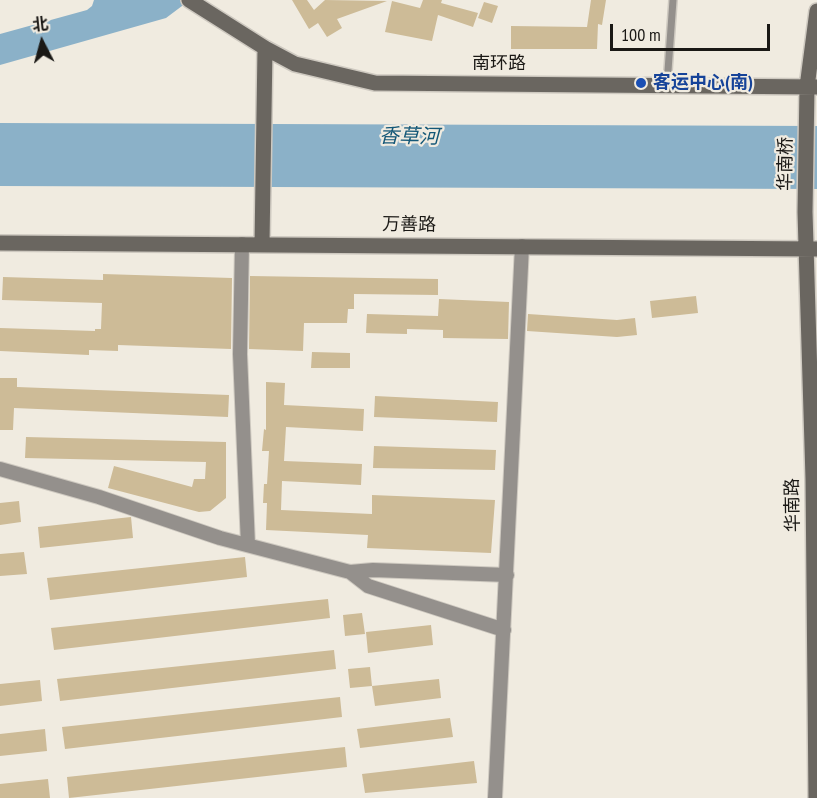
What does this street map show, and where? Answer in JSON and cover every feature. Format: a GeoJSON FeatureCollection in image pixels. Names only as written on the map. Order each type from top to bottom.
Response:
{"type":"FeatureCollection","features":[{"type":"Feature","properties":{"kind":"main road","name":"南环路"},"geometry":{"type":"LineString","coordinates":[[194,4],[295,64],[375,83],[812,87]]}},
{"type":"Feature","properties":{"kind":"main road"},"geometry":{"type":"LineString","coordinates":[[812,87],[817,11]]}},
{"type":"Feature","properties":{"kind":"main road"},"geometry":{"type":"LineString","coordinates":[[262,244],[265,48]]}},
{"type":"Feature","properties":{"kind":"main road","name":"华南桥"},"geometry":{"type":"LineString","coordinates":[[805,212],[806,117],[812,87]]}},
{"type":"Feature","properties":{"kind":"main road","name":"华南路"},"geometry":{"type":"LineString","coordinates":[[805,212],[811,249],[816,798]]}},
{"type":"Feature","properties":{"kind":"main road","name":"万善路"},"geometry":{"type":"LineString","coordinates":[[0,243],[811,249]]}},
{"type":"Feature","properties":{"kind":"street"},"geometry":{"type":"LineString","coordinates":[[242,244],[240,354],[248,545]]}},
{"type":"Feature","properties":{"kind":"street"},"geometry":{"type":"LineString","coordinates":[[495,798],[522,246]]}},
{"type":"Feature","properties":{"kind":"street"},"geometry":{"type":"LineString","coordinates":[[0,469],[99,497],[248,545],[350,573],[368,586],[504,630]]}},
{"type":"Feature","properties":{"kind":"street"},"geometry":{"type":"LineString","coordinates":[[350,573],[373,570],[507,574]]}},
{"type":"Feature","properties":{"kind":"lane"},"geometry":{"type":"LineString","coordinates":[[667,85],[673,0]]}},
{"type":"Feature","properties":{"kind":"water"},"geometry":{"type":"Polygon","coordinates":[[[94,0],[190,0],[166,18],[0,65],[0,34],[87,10],[92,6],[94,0]]]}},
{"type":"Feature","properties":{"kind":"water","name":"香草河"},"geometry":{"type":"Polygon","coordinates":[[[0,123],[817,126],[817,189],[0,186],[0,123]]]}},
{"type":"Feature","properties":{"kind":"building"},"geometry":{"type":"Polygon","coordinates":[[[292,0],[307,0],[314,10],[325,0],[387,1],[337,19],[342,28],[327,37],[318,23],[309,29],[292,0]]]}},
{"type":"Feature","properties":{"kind":"building"},"geometry":{"type":"Polygon","coordinates":[[[423,0],[442,0],[441,3],[478,13],[473,27],[438,15],[432,41],[385,32],[392,1],[420,8],[423,0]]]}},
{"type":"Feature","properties":{"kind":"building"},"geometry":{"type":"Polygon","coordinates":[[[591,0],[606,0],[602,25],[598,24],[597,49],[511,49],[511,26],[587,27],[591,0]]]}},
{"type":"Feature","properties":{"kind":"building"},"geometry":{"type":"Polygon","coordinates":[[[484,2],[498,6],[492,23],[478,18],[484,2]]]}},
{"type":"Feature","properties":{"kind":"building"},"geometry":{"type":"Polygon","coordinates":[[[103,274],[232,278],[231,349],[118,345],[118,351],[89,350],[89,355],[0,351],[0,328],[95,331],[95,329],[101,329],[102,303],[2,300],[3,277],[103,280],[103,274]]]}},
{"type":"Feature","properties":{"kind":"building"},"geometry":{"type":"Polygon","coordinates":[[[250,276],[438,279],[438,295],[354,294],[354,309],[348,309],[347,323],[304,323],[303,351],[249,349],[250,276]]]}},
{"type":"Feature","properties":{"kind":"building"},"geometry":{"type":"Polygon","coordinates":[[[696,296],[698,313],[652,318],[650,301],[696,296]]]}},
{"type":"Feature","properties":{"kind":"building"},"geometry":{"type":"Polygon","coordinates":[[[439,299],[509,302],[508,339],[443,338],[443,330],[407,329],[407,334],[366,333],[367,314],[438,316],[439,299]]]}},
{"type":"Feature","properties":{"kind":"building"},"geometry":{"type":"Polygon","coordinates":[[[528,314],[617,320],[635,318],[637,335],[617,337],[527,331],[528,314]]]}},
{"type":"Feature","properties":{"kind":"building"},"geometry":{"type":"Polygon","coordinates":[[[312,352],[350,353],[350,368],[311,368],[312,352]]]}},
{"type":"Feature","properties":{"kind":"building"},"geometry":{"type":"Polygon","coordinates":[[[0,378],[17,378],[17,387],[229,395],[228,417],[14,408],[13,430],[0,430],[0,378]]]}},
{"type":"Feature","properties":{"kind":"building"},"geometry":{"type":"Polygon","coordinates":[[[266,382],[285,383],[284,405],[364,409],[363,431],[286,427],[284,461],[362,464],[361,485],[282,481],[281,510],[372,514],[372,495],[495,500],[491,553],[367,548],[368,535],[266,530],[267,503],[263,503],[269,451],[262,451],[264,429],[266,430],[266,382]]]}},
{"type":"Feature","properties":{"kind":"building"},"geometry":{"type":"Polygon","coordinates":[[[375,396],[498,402],[497,422],[374,417],[375,396]]]}},
{"type":"Feature","properties":{"kind":"building"},"geometry":{"type":"Polygon","coordinates":[[[26,437],[226,442],[226,498],[210,511],[199,512],[108,488],[114,466],[192,487],[194,479],[205,479],[206,462],[25,458],[26,437]]]}},
{"type":"Feature","properties":{"kind":"building"},"geometry":{"type":"Polygon","coordinates":[[[374,446],[496,450],[495,470],[373,468],[374,446]]]}},
{"type":"Feature","properties":{"kind":"building"},"geometry":{"type":"Polygon","coordinates":[[[19,501],[21,522],[0,525],[0,503],[19,501]]]}},
{"type":"Feature","properties":{"kind":"building"},"geometry":{"type":"Polygon","coordinates":[[[131,517],[133,538],[40,548],[38,527],[131,517]]]}},
{"type":"Feature","properties":{"kind":"building"},"geometry":{"type":"Polygon","coordinates":[[[24,552],[27,574],[0,576],[0,554],[24,552]]]}},
{"type":"Feature","properties":{"kind":"building"},"geometry":{"type":"Polygon","coordinates":[[[245,557],[247,577],[50,600],[47,578],[245,557]]]}},
{"type":"Feature","properties":{"kind":"building"},"geometry":{"type":"Polygon","coordinates":[[[328,599],[330,618],[54,650],[51,628],[328,599]]]}},
{"type":"Feature","properties":{"kind":"building"},"geometry":{"type":"Polygon","coordinates":[[[362,613],[365,634],[345,636],[343,615],[362,613]]]}},
{"type":"Feature","properties":{"kind":"building"},"geometry":{"type":"Polygon","coordinates":[[[431,625],[433,645],[368,653],[366,632],[431,625]]]}},
{"type":"Feature","properties":{"kind":"building"},"geometry":{"type":"Polygon","coordinates":[[[334,650],[336,669],[60,701],[57,679],[334,650]]]}},
{"type":"Feature","properties":{"kind":"building"},"geometry":{"type":"Polygon","coordinates":[[[370,667],[372,686],[350,688],[348,669],[370,667]]]}},
{"type":"Feature","properties":{"kind":"building"},"geometry":{"type":"Polygon","coordinates":[[[439,679],[441,698],[375,706],[372,686],[439,679]]]}},
{"type":"Feature","properties":{"kind":"building"},"geometry":{"type":"Polygon","coordinates":[[[40,680],[42,701],[0,706],[0,684],[40,680]]]}},
{"type":"Feature","properties":{"kind":"building"},"geometry":{"type":"Polygon","coordinates":[[[340,697],[342,717],[65,749],[62,727],[340,697]]]}},
{"type":"Feature","properties":{"kind":"building"},"geometry":{"type":"Polygon","coordinates":[[[450,718],[453,737],[360,748],[357,729],[450,718]]]}},
{"type":"Feature","properties":{"kind":"building"},"geometry":{"type":"Polygon","coordinates":[[[45,729],[47,751],[0,756],[0,734],[45,729]]]}},
{"type":"Feature","properties":{"kind":"building"},"geometry":{"type":"Polygon","coordinates":[[[345,747],[347,767],[69,798],[67,777],[345,747]]]}},
{"type":"Feature","properties":{"kind":"building"},"geometry":{"type":"Polygon","coordinates":[[[474,761],[477,783],[365,793],[362,774],[474,761]]]}},
{"type":"Feature","properties":{"kind":"building"},"geometry":{"type":"Polygon","coordinates":[[[48,779],[50,798],[0,798],[0,784],[48,779]]]}},
{"type":"Feature","properties":{"kind":"place","name":"客运中心(南)"},"geometry":{"type":"Point","coordinates":[641,83]}}]}
